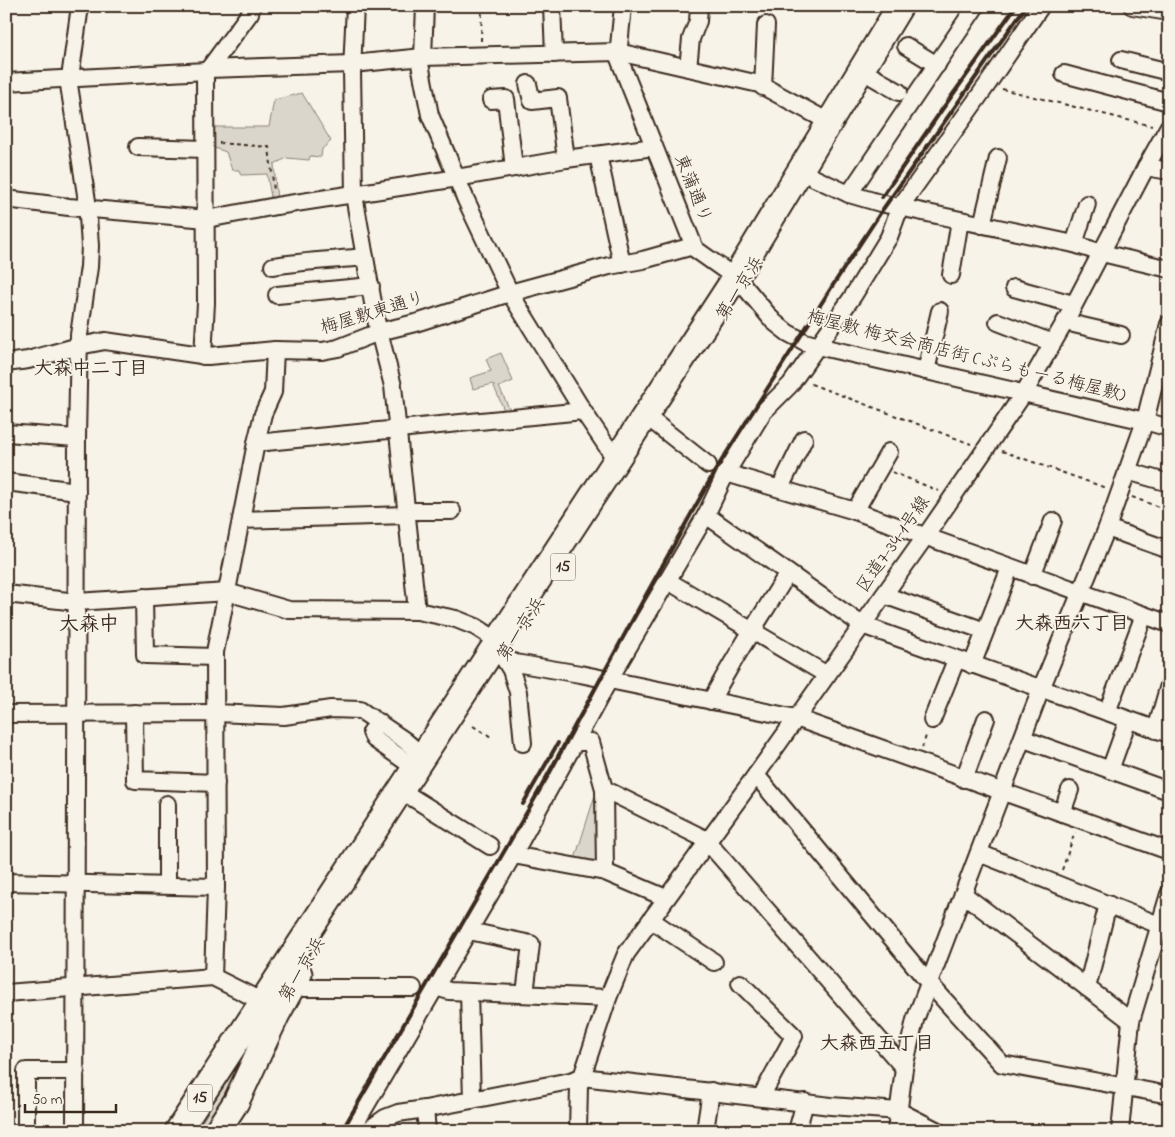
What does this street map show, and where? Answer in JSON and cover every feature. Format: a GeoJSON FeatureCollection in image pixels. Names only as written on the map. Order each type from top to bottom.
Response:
{"type":"FeatureCollection","features":[{"type":"Feature","properties":{"kind":"highway","name":"第一京浜"},"geometry":{"type":"LineString","coordinates":[[217,1131],[236,1102],[270,1008],[419,762],[500,651],[656,423],[739,282],[829,122],[900,6]]}},
{"type":"Feature","properties":{"kind":"highway","name":"第一京浜"},"geometry":{"type":"LineString","coordinates":[[178,1131],[222,1066],[270,1008],[292,986],[414,798],[500,651],[618,458],[812,177],[916,6]]}},
{"type":"Feature","properties":{"kind":"highway","name":"第一京浜"},"geometry":{"type":"LineString","coordinates":[[189,1131],[222,1066]]}},
{"type":"Feature","properties":{"kind":"street"},"geometry":{"type":"LineString","coordinates":[[76,1131],[77,438],[79,346],[90,246],[88,208],[69,78],[80,6]]}},
{"type":"Feature","properties":{"kind":"street"},"geometry":{"type":"LineString","coordinates":[[202,356],[206,303],[207,70],[245,20],[252,6]]}},
{"type":"Feature","properties":{"kind":"street"},"geometry":{"type":"LineString","coordinates":[[355,6],[352,64],[354,195],[379,332],[393,386],[417,611]]}},
{"type":"Feature","properties":{"kind":"street"},"geometry":{"type":"LineString","coordinates":[[425,6],[423,58],[420,64],[430,115],[510,293],[583,411],[610,451],[618,458]]}},
{"type":"Feature","properties":{"kind":"street"},"geometry":{"type":"LineString","coordinates":[[552,6],[554,54]]}},
{"type":"Feature","properties":{"kind":"street"},"geometry":{"type":"LineString","coordinates":[[618,52],[623,6]]}},
{"type":"Feature","properties":{"kind":"street"},"geometry":{"type":"LineString","coordinates":[[688,68],[691,39],[698,21],[699,6]]}},
{"type":"Feature","properties":{"kind":"street"},"geometry":{"type":"LineString","coordinates":[[849,194],[976,6]]}},
{"type":"Feature","properties":{"kind":"street"},"geometry":{"type":"LineString","coordinates":[[351,1131],[513,856],[608,680],[668,581],[706,515],[726,473],[763,412],[790,385],[826,335],[878,255],[892,230],[900,207],[1041,6]]}},
{"type":"Feature","properties":{"kind":"street"},"geometry":{"type":"LineString","coordinates":[[1132,6],[1169,12]]}},
{"type":"Feature","properties":{"kind":"street"},"geometry":{"type":"LineString","coordinates":[[763,87],[766,25]]}},
{"type":"Feature","properties":{"kind":"street"},"geometry":{"type":"LineString","coordinates":[[906,46],[937,66]]}},
{"type":"Feature","properties":{"kind":"street"},"geometry":{"type":"LineString","coordinates":[[6,82],[207,70],[352,64],[423,58],[618,52],[759,84],[829,122]]}},
{"type":"Feature","properties":{"kind":"street","name":"東蒲通り"},"geometry":{"type":"LineString","coordinates":[[618,52],[693,246]]}},
{"type":"Feature","properties":{"kind":"street"},"geometry":{"type":"LineString","coordinates":[[1121,60],[1169,72]]}},
{"type":"Feature","properties":{"kind":"street"},"geometry":{"type":"LineString","coordinates":[[1064,74],[1169,102]]}},
{"type":"Feature","properties":{"kind":"street"},"geometry":{"type":"LineString","coordinates":[[873,77],[899,92]]}},
{"type":"Feature","properties":{"kind":"street"},"geometry":{"type":"LineString","coordinates":[[528,84],[532,101],[558,98],[566,159]]}},
{"type":"Feature","properties":{"kind":"street"},"geometry":{"type":"LineString","coordinates":[[491,100],[506,99],[514,168]]}},
{"type":"Feature","properties":{"kind":"street","name":"区道7-34-1号線"},"geometry":{"type":"LineString","coordinates":[[578,1131],[579,1086],[608,998],[626,954],[884,595],[1024,393],[1065,322],[1146,166],[1168,128]]}},
{"type":"Feature","properties":{"kind":"street"},"geometry":{"type":"LineString","coordinates":[[138,146],[206,145]]}},
{"type":"Feature","properties":{"kind":"street"},"geometry":{"type":"LineString","coordinates":[[6,199],[206,219],[566,159],[654,147]]}},
{"type":"Feature","properties":{"kind":"street"},"geometry":{"type":"LineString","coordinates":[[598,155],[622,264]]}},
{"type":"Feature","properties":{"kind":"street"},"geometry":{"type":"LineString","coordinates":[[982,225],[998,158]]}},
{"type":"Feature","properties":{"kind":"street"},"geometry":{"type":"LineString","coordinates":[[1146,166],[1169,172]]}},
{"type":"Feature","properties":{"kind":"street"},"geometry":{"type":"LineString","coordinates":[[812,177],[849,194],[900,207],[1074,244],[1102,253],[1169,269]]}},
{"type":"Feature","properties":{"kind":"street"},"geometry":{"type":"LineString","coordinates":[[1074,244],[1087,204]]}},
{"type":"Feature","properties":{"kind":"street"},"geometry":{"type":"LineString","coordinates":[[951,275],[960,220]]}},
{"type":"Feature","properties":{"kind":"street"},"geometry":{"type":"LineString","coordinates":[[693,246],[739,282]]}},
{"type":"Feature","properties":{"kind":"street","name":"梅屋敷東通り"},"geometry":{"type":"LineString","coordinates":[[6,363],[28,360],[79,346],[112,341],[202,356],[275,350],[322,351],[338,348],[379,332],[419,322],[510,293],[608,266],[693,246]]}},
{"type":"Feature","properties":{"kind":"street"},"geometry":{"type":"LineString","coordinates":[[273,266],[366,257]]}},
{"type":"Feature","properties":{"kind":"street","name":"梅屋敷 梅交会商店街 (ぷらもーる梅屋敷)"},"geometry":{"type":"LineString","coordinates":[[739,282],[774,322],[788,333],[805,342],[1169,428]]}},
{"type":"Feature","properties":{"kind":"street"},"geometry":{"type":"LineString","coordinates":[[277,295],[371,286]]}},
{"type":"Feature","properties":{"kind":"street"},"geometry":{"type":"LineString","coordinates":[[1014,288],[1074,304]]}},
{"type":"Feature","properties":{"kind":"street"},"geometry":{"type":"LineString","coordinates":[[926,371],[940,311]]}},
{"type":"Feature","properties":{"kind":"street"},"geometry":{"type":"LineString","coordinates":[[998,322],[1053,343]]}},
{"type":"Feature","properties":{"kind":"street"},"geometry":{"type":"LineString","coordinates":[[1065,322],[1121,335]]}},
{"type":"Feature","properties":{"kind":"street"},"geometry":{"type":"LineString","coordinates":[[896,1131],[904,1068],[915,1020],[1024,739],[1041,689],[1081,594],[1120,493],[1145,421],[1168,331]]}},
{"type":"Feature","properties":{"kind":"street"},"geometry":{"type":"LineString","coordinates":[[213,977],[212,937],[216,886],[215,657],[256,443],[263,414],[273,392],[275,350]]}},
{"type":"Feature","properties":{"kind":"street"},"geometry":{"type":"LineString","coordinates":[[256,443],[583,411]]}},
{"type":"Feature","properties":{"kind":"street"},"geometry":{"type":"LineString","coordinates":[[656,423],[708,465]]}},
{"type":"Feature","properties":{"kind":"street"},"geometry":{"type":"LineString","coordinates":[[6,433],[77,438]]}},
{"type":"Feature","properties":{"kind":"street"},"geometry":{"type":"LineString","coordinates":[[780,488],[804,439]]}},
{"type":"Feature","properties":{"kind":"street"},"geometry":{"type":"LineString","coordinates":[[855,511],[889,452]]}},
{"type":"Feature","properties":{"kind":"street"},"geometry":{"type":"LineString","coordinates":[[1127,472],[1169,483]]}},
{"type":"Feature","properties":{"kind":"street"},"geometry":{"type":"LineString","coordinates":[[726,473],[855,511],[1081,594],[1169,624]]}},
{"type":"Feature","properties":{"kind":"street"},"geometry":{"type":"LineString","coordinates":[[6,482],[77,491]]}},
{"type":"Feature","properties":{"kind":"street"},"geometry":{"type":"LineString","coordinates":[[241,520],[452,511]]}},
{"type":"Feature","properties":{"kind":"street"},"geometry":{"type":"LineString","coordinates":[[706,515],[862,625],[956,660],[1162,732],[1169,685]]}},
{"type":"Feature","properties":{"kind":"street"},"geometry":{"type":"LineString","coordinates":[[1032,576],[1052,521]]}},
{"type":"Feature","properties":{"kind":"street"},"geometry":{"type":"LineString","coordinates":[[1107,528],[1169,550]]}},
{"type":"Feature","properties":{"kind":"street"},"geometry":{"type":"LineString","coordinates":[[972,665],[1010,568]]}},
{"type":"Feature","properties":{"kind":"street"},"geometry":{"type":"LineString","coordinates":[[711,701],[729,666],[753,631],[788,573]]}},
{"type":"Feature","properties":{"kind":"street"},"geometry":{"type":"LineString","coordinates":[[668,581],[827,675]]}},
{"type":"Feature","properties":{"kind":"street"},"geometry":{"type":"LineString","coordinates":[[6,594],[77,602],[227,592],[289,610],[417,611],[456,619],[485,632],[500,651],[514,678],[518,692],[523,743]]}},
{"type":"Feature","properties":{"kind":"street"},"geometry":{"type":"LineString","coordinates":[[884,595],[985,631]]}},
{"type":"Feature","properties":{"kind":"street"},"geometry":{"type":"LineString","coordinates":[[144,597],[145,655],[215,657]]}},
{"type":"Feature","properties":{"kind":"street"},"geometry":{"type":"LineString","coordinates":[[1107,712],[1144,615]]}},
{"type":"Feature","properties":{"kind":"street"},"geometry":{"type":"LineString","coordinates":[[500,651],[515,663],[796,718],[1169,851]]}},
{"type":"Feature","properties":{"kind":"street"},"geometry":{"type":"LineString","coordinates":[[932,720],[956,660]]}},
{"type":"Feature","properties":{"kind":"street"},"geometry":{"type":"LineString","coordinates":[[6,714],[76,712],[216,713],[284,716],[331,709],[360,710],[379,722],[371,732],[374,739],[419,762]]}},
{"type":"Feature","properties":{"kind":"street"},"geometry":{"type":"LineString","coordinates":[[134,713],[135,780],[216,783]]}},
{"type":"Feature","properties":{"kind":"street"},"geometry":{"type":"LineString","coordinates":[[964,778],[986,719]]}},
{"type":"Feature","properties":{"kind":"street"},"geometry":{"type":"LineString","coordinates":[[1110,770],[1128,720]]}},
{"type":"Feature","properties":{"kind":"street"},"geometry":{"type":"LineString","coordinates":[[1024,739],[1169,791]]}},
{"type":"Feature","properties":{"kind":"street"},"geometry":{"type":"LineString","coordinates":[[576,742],[592,742],[604,789],[604,872]]}},
{"type":"Feature","properties":{"kind":"street"},"geometry":{"type":"LineString","coordinates":[[756,775],[929,983],[1002,1064],[1169,1095]]}},
{"type":"Feature","properties":{"kind":"street"},"geometry":{"type":"LineString","coordinates":[[604,789],[705,840],[904,1068]]}},
{"type":"Feature","properties":{"kind":"street"},"geometry":{"type":"LineString","coordinates":[[1062,813],[1070,790]]}},
{"type":"Feature","properties":{"kind":"street"},"geometry":{"type":"LineString","coordinates":[[414,798],[490,846]]}},
{"type":"Feature","properties":{"kind":"street"},"geometry":{"type":"LineString","coordinates":[[167,804],[167,885]]}},
{"type":"Feature","properties":{"kind":"street"},"geometry":{"type":"LineString","coordinates":[[979,853],[1159,925]]}},
{"type":"Feature","properties":{"kind":"street"},"geometry":{"type":"LineString","coordinates":[[513,856],[604,872],[666,898]]}},
{"type":"Feature","properties":{"kind":"street"},"geometry":{"type":"LineString","coordinates":[[6,882],[216,886]]}},
{"type":"Feature","properties":{"kind":"street"},"geometry":{"type":"LineString","coordinates":[[963,894],[1130,1021]]}},
{"type":"Feature","properties":{"kind":"street"},"geometry":{"type":"LineString","coordinates":[[1120,1131],[1130,1021],[1169,894]]}},
{"type":"Feature","properties":{"kind":"street"},"geometry":{"type":"LineString","coordinates":[[1087,988],[1108,904]]}},
{"type":"Feature","properties":{"kind":"street"},"geometry":{"type":"LineString","coordinates":[[650,920],[714,962]]}},
{"type":"Feature","properties":{"kind":"street"},"geometry":{"type":"LineString","coordinates":[[469,931],[531,944],[525,994]]}},
{"type":"Feature","properties":{"kind":"street"},"geometry":{"type":"LineString","coordinates":[[6,993],[213,977],[270,1008]]}},
{"type":"Feature","properties":{"kind":"street"},"geometry":{"type":"LineString","coordinates":[[740,983],[794,1036],[761,1097]]}},
{"type":"Feature","properties":{"kind":"street"},"geometry":{"type":"LineString","coordinates":[[292,986],[305,988],[414,988]]}},
{"type":"Feature","properties":{"kind":"street"},"geometry":{"type":"LineString","coordinates":[[436,987],[449,991],[608,998]]}},
{"type":"Feature","properties":{"kind":"street"},"geometry":{"type":"LineString","coordinates":[[469,992],[472,1100]]}},
{"type":"Feature","properties":{"kind":"street"},"geometry":{"type":"LineString","coordinates":[[26,1131],[26,1072],[76,1071]]}},
{"type":"Feature","properties":{"kind":"street"},"geometry":{"type":"LineString","coordinates":[[367,1131],[385,1118],[392,1116],[570,1081],[582,1077],[831,1106],[899,1111],[938,1131]]}},
{"type":"Feature","properties":{"kind":"street"},"geometry":{"type":"LineString","coordinates":[[705,1131],[711,1091]]}},
{"type":"Feature","properties":{"kind":"street"},"geometry":{"type":"LineString","coordinates":[[797,1131],[805,1102]]}},
{"type":"Feature","properties":{"kind":"street"},"geometry":{"type":"LineString","coordinates":[[426,1110],[427,1131]]}},
{"type":"Feature","properties":{"kind":"path"},"geometry":{"type":"LineString","coordinates":[[481,56],[482,6]]}},
{"type":"Feature","properties":{"kind":"path"},"geometry":{"type":"LineString","coordinates":[[987,85],[1168,128]]}},
{"type":"Feature","properties":{"kind":"path"},"geometry":{"type":"LineString","coordinates":[[206,145],[269,147],[276,206]]}},
{"type":"Feature","properties":{"kind":"path"},"geometry":{"type":"LineString","coordinates":[[811,384],[1169,511]]}},
{"type":"Feature","properties":{"kind":"path"},"geometry":{"type":"LineString","coordinates":[[880,467],[953,496]]}},
{"type":"Feature","properties":{"kind":"path"},"geometry":{"type":"LineString","coordinates":[[917,762],[932,720]]}},
{"type":"Feature","properties":{"kind":"path"},"geometry":{"type":"LineString","coordinates":[[474,726],[493,738]]}},
{"type":"Feature","properties":{"kind":"path"},"geometry":{"type":"LineString","coordinates":[[1057,884],[1080,820]]}},
{"type":"Feature","properties":{"kind":"shaded area"},"geometry":{"type":"Polygon","coordinates":[[[302,93],[331,141],[322,149],[321,157],[310,156],[309,160],[287,158],[274,164],[277,202],[272,203],[267,174],[241,175],[239,170],[232,170],[226,152],[209,146],[209,127],[269,127],[274,100],[302,93]]]}},
{"type":"Feature","properties":{"kind":"shaded area"},"geometry":{"type":"Polygon","coordinates":[[[501,353],[513,381],[499,387],[512,414],[506,415],[493,384],[473,389],[470,378],[491,371],[486,359],[501,353]]]}},
{"type":"Feature","properties":{"kind":"shaded area"},"geometry":{"type":"Polygon","coordinates":[[[596,792],[603,795],[595,866],[574,862],[596,792]]]}},
{"type":"Feature","properties":{"kind":"shaded area"},"geometry":{"type":"Polygon","coordinates":[[[257,1026],[230,1093],[203,1131],[197,1131],[257,1026]]]}},
{"type":"Feature","properties":{"kind":"railway"},"geometry":{"type":"LineString","coordinates":[[882,197],[1016,6]]}},
{"type":"Feature","properties":{"kind":"railway"},"geometry":{"type":"LineString","coordinates":[[342,1131],[549,774],[715,471],[883,209],[1026,6]]}},
{"type":"Feature","properties":{"kind":"railway"},"geometry":{"type":"LineString","coordinates":[[523,804],[558,743]]}},
{"type":"Feature","properties":{"kind":"district","name":"大森中二丁目"},"geometry":{"type":"Point","coordinates":[91,369]}},
{"type":"Feature","properties":{"kind":"district","name":"大森西六丁目"},"geometry":{"type":"Point","coordinates":[1072,624]}},
{"type":"Feature","properties":{"kind":"district","name":"大森中"},"geometry":{"type":"Point","coordinates":[89,625]}},
{"type":"Feature","properties":{"kind":"district","name":"大森西五丁目"},"geometry":{"type":"Point","coordinates":[877,1044]}}]}
